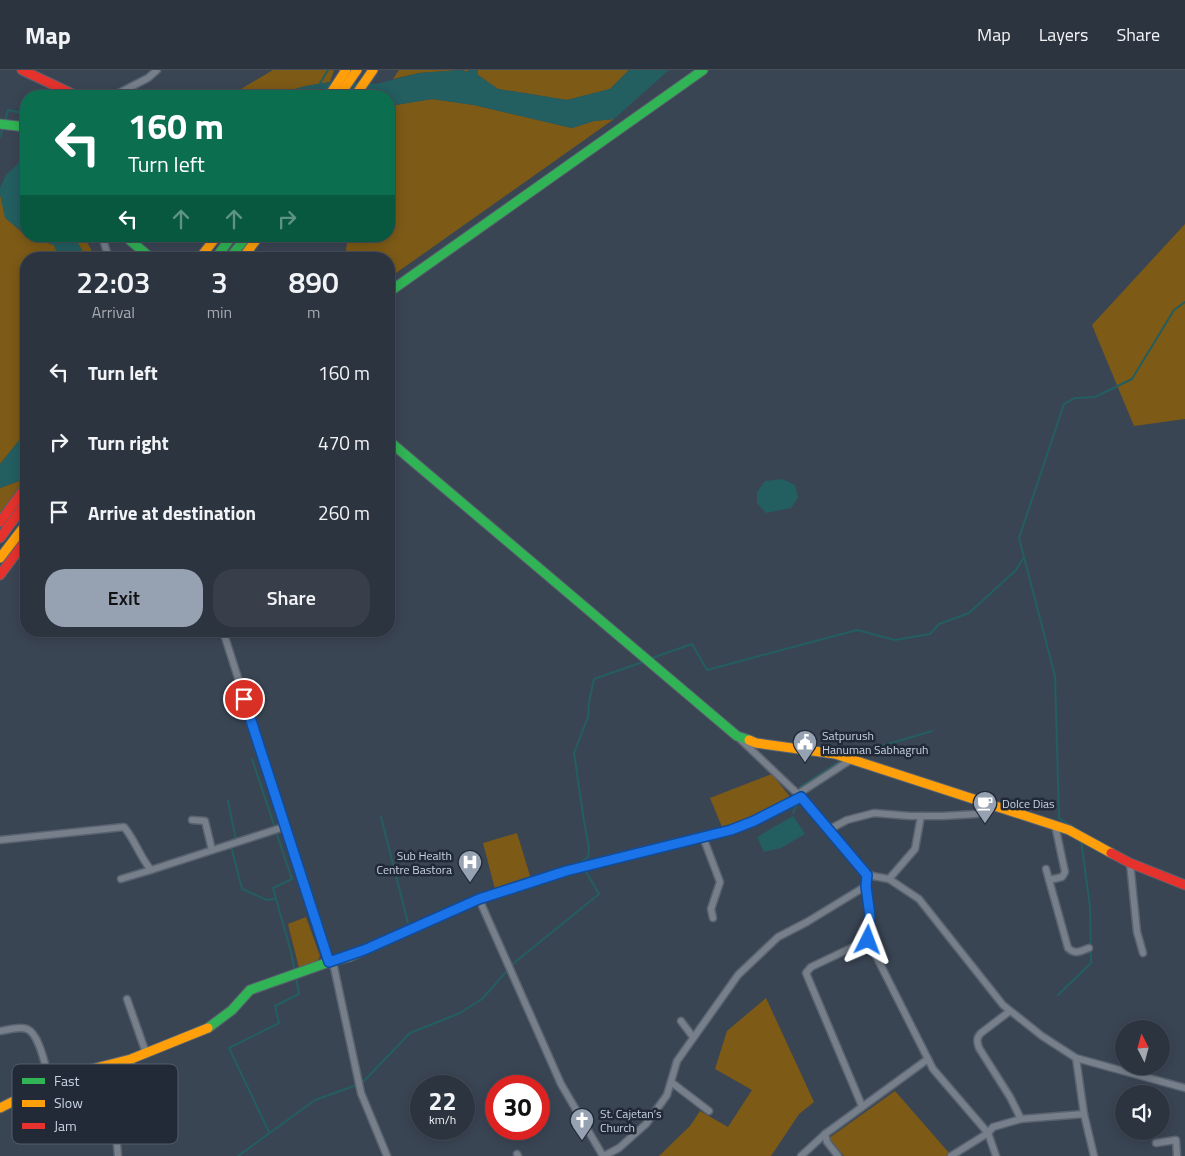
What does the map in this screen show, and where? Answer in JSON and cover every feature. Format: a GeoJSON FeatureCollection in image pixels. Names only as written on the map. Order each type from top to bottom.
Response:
{"type":"FeatureCollection","features":[{"type":"Feature","properties":{"kind":"main road"},"geometry":{"type":"LineString","coordinates":[[22,70],[65,90]]}},
{"type":"Feature","properties":{"kind":"main road"},"geometry":{"type":"LineString","coordinates":[[332,90],[346,70]]}},
{"type":"Feature","properties":{"kind":"main road"},"geometry":{"type":"LineString","coordinates":[[343,90],[357,70]]}},
{"type":"Feature","properties":{"kind":"main road"},"geometry":{"type":"LineString","coordinates":[[395,288],[703,70]]}},
{"type":"Feature","properties":{"kind":"main road"},"geometry":{"type":"LineString","coordinates":[[359,90],[373,71]]}},
{"type":"Feature","properties":{"kind":"main road"},"geometry":{"type":"LineString","coordinates":[[0,124],[20,126]]}},
{"type":"Feature","properties":{"kind":"main road"},"geometry":{"type":"LineString","coordinates":[[132,242],[144,252]]}},
{"type":"Feature","properties":{"kind":"main road"},"geometry":{"type":"LineString","coordinates":[[204,252],[212,242]]}},
{"type":"Feature","properties":{"kind":"main road"},"geometry":{"type":"LineString","coordinates":[[234,252],[242,242]]}},
{"type":"Feature","properties":{"kind":"main road"},"geometry":{"type":"LineString","coordinates":[[395,446],[737,736],[756,743],[835,754],[1055,825],[1069,830],[1130,863],[1185,885]]}},
{"type":"Feature","properties":{"kind":"main road"},"geometry":{"type":"LineString","coordinates":[[0,522],[20,495]]}},
{"type":"Feature","properties":{"kind":"main road"},"geometry":{"type":"LineString","coordinates":[[0,538],[20,511]]}},
{"type":"Feature","properties":{"kind":"main road"},"geometry":{"type":"LineString","coordinates":[[0,558],[20,532]]}},
{"type":"Feature","properties":{"kind":"main road"},"geometry":{"type":"LineString","coordinates":[[0,575],[20,548]]}},
{"type":"Feature","properties":{"kind":"main road"},"geometry":{"type":"LineString","coordinates":[[111,1064],[131,1059],[207,1029],[232,1010],[250,990],[357,953],[479,899],[583,866],[731,830],[754,821],[799,797]]}},
{"type":"Feature","properties":{"kind":"main road"},"geometry":{"type":"LineString","coordinates":[[0,1108],[12,1102]]}},
{"type":"Feature","properties":{"kind":"street"},"geometry":{"type":"LineString","coordinates":[[125,90],[148,78],[157,70]]}},
{"type":"Feature","properties":{"kind":"street"},"geometry":{"type":"LineString","coordinates":[[225,637],[284,827],[329,962],[334,968],[361,1093],[386,1156]]}},
{"type":"Feature","properties":{"kind":"street"},"geometry":{"type":"LineString","coordinates":[[737,736],[799,797],[867,875],[889,879],[919,899],[1003,1005],[1010,1011],[1042,1036],[1076,1058],[1185,1088]]}},
{"type":"Feature","properties":{"kind":"street"},"geometry":{"type":"LineString","coordinates":[[799,797],[848,758]]}},
{"type":"Feature","properties":{"kind":"street"},"geometry":{"type":"LineString","coordinates":[[828,830],[846,820],[874,813],[921,816],[976,814],[995,807]]}},
{"type":"Feature","properties":{"kind":"street"},"geometry":{"type":"LineString","coordinates":[[889,879],[915,849],[921,816]]}},
{"type":"Feature","properties":{"kind":"street"},"geometry":{"type":"LineString","coordinates":[[192,820],[205,821],[212,850]]}},
{"type":"Feature","properties":{"kind":"street"},"geometry":{"type":"LineString","coordinates":[[1049,880],[1062,877],[1065,872],[1055,825]]}},
{"type":"Feature","properties":{"kind":"street"},"geometry":{"type":"LineString","coordinates":[[0,840],[124,827],[144,862],[151,870]]}},
{"type":"Feature","properties":{"kind":"street"},"geometry":{"type":"LineString","coordinates":[[121,879],[284,827]]}},
{"type":"Feature","properties":{"kind":"street"},"geometry":{"type":"LineString","coordinates":[[703,837],[720,882],[711,909],[713,918]]}},
{"type":"Feature","properties":{"kind":"street"},"geometry":{"type":"LineString","coordinates":[[1130,863],[1137,932],[1143,953]]}},
{"type":"Feature","properties":{"kind":"street"},"geometry":{"type":"LineString","coordinates":[[1046,870],[1068,948],[1076,953],[1089,948]]}},
{"type":"Feature","properties":{"kind":"street"},"geometry":{"type":"LineString","coordinates":[[867,875],[866,886],[870,916],[868,940],[933,1069],[988,1133],[996,1156]]}},
{"type":"Feature","properties":{"kind":"street"},"geometry":{"type":"LineString","coordinates":[[479,899],[561,1084],[604,1156],[619,1148],[646,1124],[667,1096],[677,1061],[738,975],[778,937],[807,922],[866,886]]}},
{"type":"Feature","properties":{"kind":"street"},"geometry":{"type":"LineString","coordinates":[[862,1106],[806,973],[811,967],[868,940]]}},
{"type":"Feature","properties":{"kind":"street"},"geometry":{"type":"LineString","coordinates":[[127,999],[146,1053]]}},
{"type":"Feature","properties":{"kind":"street"},"geometry":{"type":"LineString","coordinates":[[1010,1011],[981,1033],[977,1037],[977,1042],[1021,1119]]}},
{"type":"Feature","properties":{"kind":"street"},"geometry":{"type":"LineString","coordinates":[[681,1021],[693,1037]]}},
{"type":"Feature","properties":{"kind":"street"},"geometry":{"type":"LineString","coordinates":[[0,1032],[16,1028],[28,1029],[36,1038],[44,1064]]}},
{"type":"Feature","properties":{"kind":"street"},"geometry":{"type":"LineString","coordinates":[[1076,1058],[1084,1114],[1094,1156]]}},
{"type":"Feature","properties":{"kind":"street"},"geometry":{"type":"LineString","coordinates":[[131,1059],[132,1064]]}},
{"type":"Feature","properties":{"kind":"street"},"geometry":{"type":"LineString","coordinates":[[801,1156],[862,1106],[928,1059]]}},
{"type":"Feature","properties":{"kind":"street"},"geometry":{"type":"LineString","coordinates":[[671,1082],[709,1111]]}},
{"type":"Feature","properties":{"kind":"street"},"geometry":{"type":"LineString","coordinates":[[951,1156],[988,1133],[993,1127],[1021,1119],[1084,1114]]}},
{"type":"Feature","properties":{"kind":"street"},"geometry":{"type":"LineString","coordinates":[[826,1134],[827,1142],[838,1156]]}},
{"type":"Feature","properties":{"kind":"street"},"geometry":{"type":"LineString","coordinates":[[1156,1143],[1176,1140],[1177,1156]]}},
{"type":"Feature","properties":{"kind":"street"},"geometry":{"type":"LineString","coordinates":[[617,1156],[619,1148]]}},
{"type":"Feature","properties":{"kind":"shaded area"},"geometry":{"type":"Polygon","coordinates":[[[273,70],[334,70],[330,82],[291,90],[239,90],[273,70]]]}},
{"type":"Feature","properties":{"kind":"shaded area"},"geometry":{"type":"Polygon","coordinates":[[[399,70],[461,70],[419,73],[393,79],[399,70]]]}},
{"type":"Feature","properties":{"kind":"shaded area"},"geometry":{"type":"Polygon","coordinates":[[[461,70],[629,70],[610,89],[567,100],[498,89],[478,75],[461,70]]]}},
{"type":"Feature","properties":{"kind":"shaded area"},"geometry":{"type":"Polygon","coordinates":[[[478,70],[478,75],[498,89],[567,100],[610,89],[629,70],[669,70],[614,119],[594,121],[572,128],[474,105],[432,99],[395,105],[395,90],[291,90],[337,81],[376,84],[419,73],[478,70]]]}},
{"type":"Feature","properties":{"kind":"shaded area"},"geometry":{"type":"Polygon","coordinates":[[[432,99],[474,105],[572,128],[594,121],[614,119],[395,274],[395,252],[348,252],[346,250],[347,242],[395,242],[395,105],[432,99]]]}},
{"type":"Feature","properties":{"kind":"shaded area"},"geometry":{"type":"Polygon","coordinates":[[[20,162],[20,230],[5,218],[0,188],[6,175],[20,162]]]}},
{"type":"Feature","properties":{"kind":"shaded area"},"geometry":{"type":"Polygon","coordinates":[[[0,194],[6,218],[20,231],[20,242],[45,242],[54,245],[57,252],[20,252],[20,439],[0,464],[0,194]]]}},
{"type":"Feature","properties":{"kind":"shaded area"},"geometry":{"type":"Polygon","coordinates":[[[1185,224],[1185,419],[1134,426],[1092,325],[1185,224]]]}},
{"type":"Feature","properties":{"kind":"shaded area"},"geometry":{"type":"Polygon","coordinates":[[[46,242],[77,242],[83,252],[57,252],[54,245],[46,242]]]}},
{"type":"Feature","properties":{"kind":"shaded area"},"geometry":{"type":"Polygon","coordinates":[[[77,242],[87,242],[92,252],[83,252],[77,242]]]}},
{"type":"Feature","properties":{"kind":"shaded area"},"geometry":{"type":"Polygon","coordinates":[[[20,439],[20,480],[0,488],[0,464],[20,439]]]}},
{"type":"Feature","properties":{"kind":"shaded area"},"geometry":{"type":"Polygon","coordinates":[[[782,479],[795,485],[798,498],[791,508],[766,513],[757,503],[757,492],[765,481],[782,479]]]}},
{"type":"Feature","properties":{"kind":"shaded area"},"geometry":{"type":"Polygon","coordinates":[[[20,481],[20,486],[0,513],[0,488],[20,481]]]}},
{"type":"Feature","properties":{"kind":"shaded area"},"geometry":{"type":"Polygon","coordinates":[[[772,774],[791,798],[751,818],[722,827],[710,798],[772,774]]]}},
{"type":"Feature","properties":{"kind":"shaded area"},"geometry":{"type":"Polygon","coordinates":[[[793,816],[805,834],[781,848],[764,852],[757,837],[793,816]]]}},
{"type":"Feature","properties":{"kind":"shaded area"},"geometry":{"type":"Polygon","coordinates":[[[517,833],[531,879],[495,889],[483,843],[517,833]]]}},
{"type":"Feature","properties":{"kind":"shaded area"},"geometry":{"type":"Polygon","coordinates":[[[306,917],[320,956],[317,962],[299,968],[288,924],[306,917]]]}},
{"type":"Feature","properties":{"kind":"shaded area"},"geometry":{"type":"Polygon","coordinates":[[[766,998],[814,1102],[799,1114],[771,1156],[659,1156],[690,1126],[700,1111],[728,1127],[752,1090],[715,1069],[727,1031],[766,998]]]}},
{"type":"Feature","properties":{"kind":"shaded area"},"geometry":{"type":"Polygon","coordinates":[[[895,1091],[950,1154],[946,1156],[844,1156],[829,1138],[895,1091]]]}},
{"type":"Feature","properties":{"kind":"waterway"},"geometry":{"type":"LineString","coordinates":[[319,85],[328,70]]}},
{"type":"Feature","properties":{"kind":"waterway"},"geometry":{"type":"LineString","coordinates":[[5,121],[8,110],[20,113]]}},
{"type":"Feature","properties":{"kind":"waterway"},"geometry":{"type":"LineString","coordinates":[[0,137],[3,128]]}},
{"type":"Feature","properties":{"kind":"waterway"},"geometry":{"type":"LineString","coordinates":[[1080,833],[1080,831],[1059,818],[1055,676],[1019,538],[1064,404],[1075,398],[1095,397],[1132,379],[1174,310],[1185,302]]}},
{"type":"Feature","properties":{"kind":"waterway"},"geometry":{"type":"LineString","coordinates":[[652,658],[692,644],[707,670],[857,630],[895,640],[930,634],[939,624],[969,613],[1016,570],[1024,557]]}},
{"type":"Feature","properties":{"kind":"waterway"},"geometry":{"type":"LineString","coordinates":[[582,863],[588,857],[589,848],[574,753],[588,717],[594,679],[643,662]]}},
{"type":"Feature","properties":{"kind":"waterway"},"geometry":{"type":"LineString","coordinates":[[851,755],[932,731]]}},
{"type":"Feature","properties":{"kind":"waterway"},"geometry":{"type":"LineString","coordinates":[[252,759],[275,828]]}},
{"type":"Feature","properties":{"kind":"waterway"},"geometry":{"type":"LineString","coordinates":[[800,790],[800,787],[842,760]]}},
{"type":"Feature","properties":{"kind":"waterway"},"geometry":{"type":"LineString","coordinates":[[228,801],[236,840]]}},
{"type":"Feature","properties":{"kind":"waterway"},"geometry":{"type":"LineString","coordinates":[[793,813],[798,802]]}},
{"type":"Feature","properties":{"kind":"waterway"},"geometry":{"type":"LineString","coordinates":[[381,817],[408,923]]}},
{"type":"Feature","properties":{"kind":"waterway"},"geometry":{"type":"LineString","coordinates":[[276,832],[292,879],[273,888],[295,972]]}},
{"type":"Feature","properties":{"kind":"waterway"},"geometry":{"type":"LineString","coordinates":[[1058,995],[1091,963],[1090,907],[1081,840]]}},
{"type":"Feature","properties":{"kind":"waterway"},"geometry":{"type":"LineString","coordinates":[[231,846],[242,889],[267,900],[276,899]]}},
{"type":"Feature","properties":{"kind":"waterway"},"geometry":{"type":"LineString","coordinates":[[362,1083],[410,1033],[460,1013],[482,999],[514,963],[599,894],[585,870]]}},
{"type":"Feature","properties":{"kind":"waterway"},"geometry":{"type":"LineString","coordinates":[[269,1132],[229,1048],[279,1023],[275,1006],[299,994],[296,977]]}},
{"type":"Feature","properties":{"kind":"waterway"},"geometry":{"type":"LineString","coordinates":[[238,1156],[315,1100],[357,1085]]}},
{"type":"Feature","properties":{"kind":"traffic: fast"},"geometry":{"type":"LineString","coordinates":[[395,288],[703,70]]}},
{"type":"Feature","properties":{"kind":"traffic: fast"},"geometry":{"type":"LineString","coordinates":[[0,124],[20,126]]}},
{"type":"Feature","properties":{"kind":"traffic: fast"},"geometry":{"type":"LineString","coordinates":[[132,242],[144,252]]}},
{"type":"Feature","properties":{"kind":"traffic: fast"},"geometry":{"type":"LineString","coordinates":[[220,252],[228,242]]}},
{"type":"Feature","properties":{"kind":"traffic: fast"},"geometry":{"type":"LineString","coordinates":[[234,252],[242,242]]}},
{"type":"Feature","properties":{"kind":"traffic: fast"},"geometry":{"type":"LineString","coordinates":[[395,446],[737,736],[749,740]]}},
{"type":"Feature","properties":{"kind":"traffic: fast"},"geometry":{"type":"LineString","coordinates":[[208,1028],[232,1010],[250,990],[329,962],[349,957],[479,899],[566,871],[625,856]]}},
{"type":"Feature","properties":{"kind":"traffic: slow"},"geometry":{"type":"LineString","coordinates":[[333,90],[346,70]]}},
{"type":"Feature","properties":{"kind":"traffic: slow"},"geometry":{"type":"LineString","coordinates":[[343,90],[357,70]]}},
{"type":"Feature","properties":{"kind":"traffic: slow"},"geometry":{"type":"LineString","coordinates":[[359,90],[373,70]]}},
{"type":"Feature","properties":{"kind":"traffic: slow"},"geometry":{"type":"LineString","coordinates":[[204,252],[212,242]]}},
{"type":"Feature","properties":{"kind":"traffic: slow"},"geometry":{"type":"LineString","coordinates":[[247,252],[255,242]]}},
{"type":"Feature","properties":{"kind":"traffic: slow"},"geometry":{"type":"LineString","coordinates":[[0,558],[20,532]]}},
{"type":"Feature","properties":{"kind":"traffic: slow"},"geometry":{"type":"LineString","coordinates":[[749,740],[756,743],[835,754],[1069,830],[1111,853]]}},
{"type":"Feature","properties":{"kind":"traffic: slow"},"geometry":{"type":"LineString","coordinates":[[111,1064],[131,1059],[208,1028]]}},
{"type":"Feature","properties":{"kind":"traffic: slow"},"geometry":{"type":"LineString","coordinates":[[0,1108],[12,1102]]}},
{"type":"Feature","properties":{"kind":"traffic: jam"},"geometry":{"type":"LineString","coordinates":[[22,70],[64,90]]}},
{"type":"Feature","properties":{"kind":"traffic: jam"},"geometry":{"type":"LineString","coordinates":[[0,522],[20,495]]}},
{"type":"Feature","properties":{"kind":"traffic: jam"},"geometry":{"type":"LineString","coordinates":[[0,538],[20,511]]}},
{"type":"Feature","properties":{"kind":"traffic: jam"},"geometry":{"type":"LineString","coordinates":[[0,575],[20,548]]}},
{"type":"Feature","properties":{"kind":"traffic: jam"},"geometry":{"type":"LineString","coordinates":[[625,856],[731,830],[754,821],[801,797]]}},
{"type":"Feature","properties":{"kind":"traffic: jam"},"geometry":{"type":"LineString","coordinates":[[1111,853],[1130,863],[1185,885]]}},
{"type":"Feature","properties":{"kind":"place","name":"Satpurush Hanuman Sabhagruh"},"geometry":{"type":"Point","coordinates":[805,763]}},
{"type":"Feature","properties":{"kind":"place","name":"Dolce Dias"},"geometry":{"type":"Point","coordinates":[985,824]}},
{"type":"Feature","properties":{"kind":"place","name":"Sub Health Centre Bastora"},"geometry":{"type":"Point","coordinates":[470,883]}},
{"type":"Feature","properties":{"kind":"place","name":"St. Cajetan’s Church"},"geometry":{"type":"Point","coordinates":[582,1141]}},
{"type":"Feature","properties":{"kind":"route"},"geometry":{"type":"LineString","coordinates":[[244,699],[329,962],[349,957],[479,899],[566,871],[731,830],[754,821],[801,797],[867,875],[866,886],[870,916],[868,940]]}}]}
